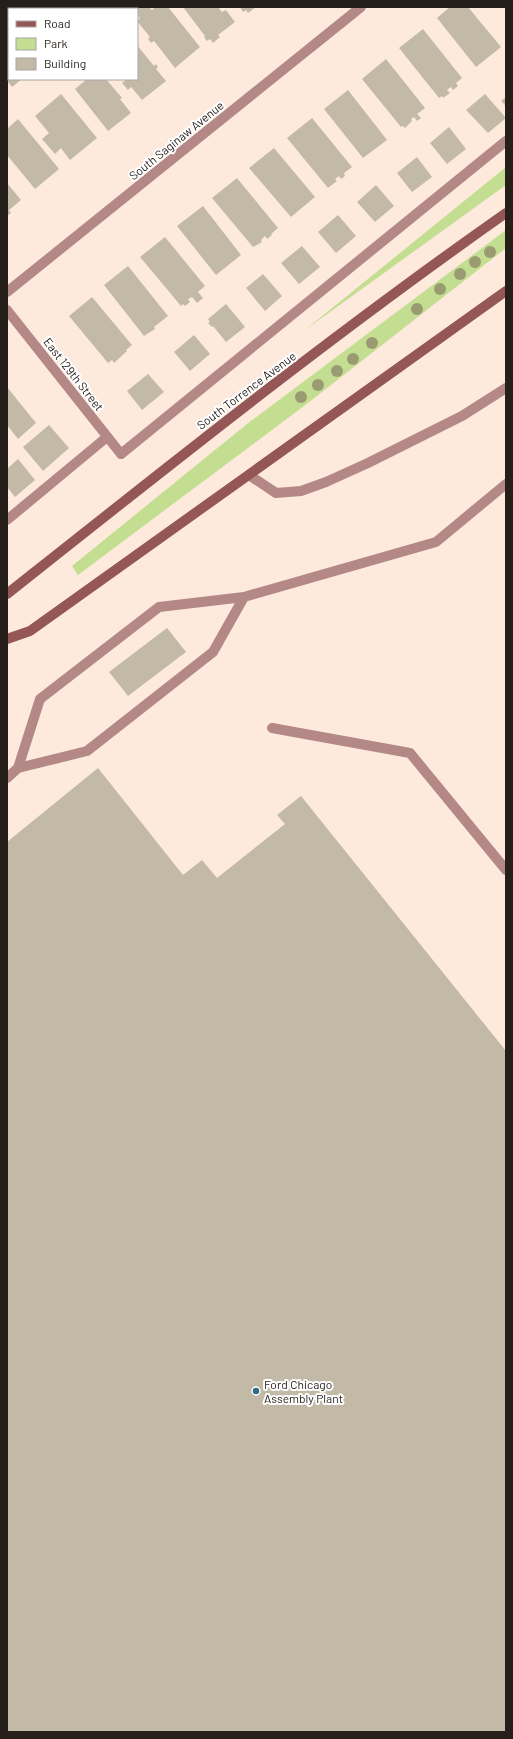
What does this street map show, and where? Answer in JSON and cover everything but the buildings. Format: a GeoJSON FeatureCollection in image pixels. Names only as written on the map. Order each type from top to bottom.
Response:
{"type":"FeatureCollection","features":[{"type":"Feature","properties":{"kind":"main road","name":"South Torrence Avenue"},"geometry":{"type":"LineString","coordinates":[[7,594],[156,475],[424,271],[506,213]]}},
{"type":"Feature","properties":{"kind":"main road"},"geometry":{"type":"LineString","coordinates":[[7,639],[30,631],[506,291]]}},
{"type":"Feature","properties":{"kind":"street","name":"South Saginaw Avenue"},"geometry":{"type":"LineString","coordinates":[[7,292],[361,7]]}},
{"type":"Feature","properties":{"kind":"street","name":"East 129th Street"},"geometry":{"type":"LineString","coordinates":[[7,310],[121,454],[506,141]]}},
{"type":"Feature","properties":{"kind":"street"},"geometry":{"type":"LineString","coordinates":[[249,475],[276,493],[301,491],[326,482],[462,416],[506,388]]}},
{"type":"Feature","properties":{"kind":"street"},"geometry":{"type":"LineString","coordinates":[[7,520],[107,437]]}},
{"type":"Feature","properties":{"kind":"street"},"geometry":{"type":"LineString","coordinates":[[18,768],[40,699],[159,607],[244,597],[436,542],[506,484]]}},
{"type":"Feature","properties":{"kind":"street"},"geometry":{"type":"LineString","coordinates":[[7,778],[18,768],[87,751],[213,652],[244,597]]}},
{"type":"Feature","properties":{"kind":"street"},"geometry":{"type":"LineString","coordinates":[[272,728],[410,753],[506,870]]}},
{"type":"Feature","properties":{"kind":"green space"},"geometry":{"type":"Polygon","coordinates":[[[506,167],[506,185],[305,330],[506,167]]]}},
{"type":"Feature","properties":{"kind":"green space"},"geometry":{"type":"Polygon","coordinates":[[[506,230],[506,248],[308,403],[78,575],[72,566],[247,424],[506,230]]]}},
{"type":"Feature","properties":{"kind":"place","name":"Ford Chicago Assembly Plant"},"geometry":{"type":"Point","coordinates":[256,1391]}}]}
